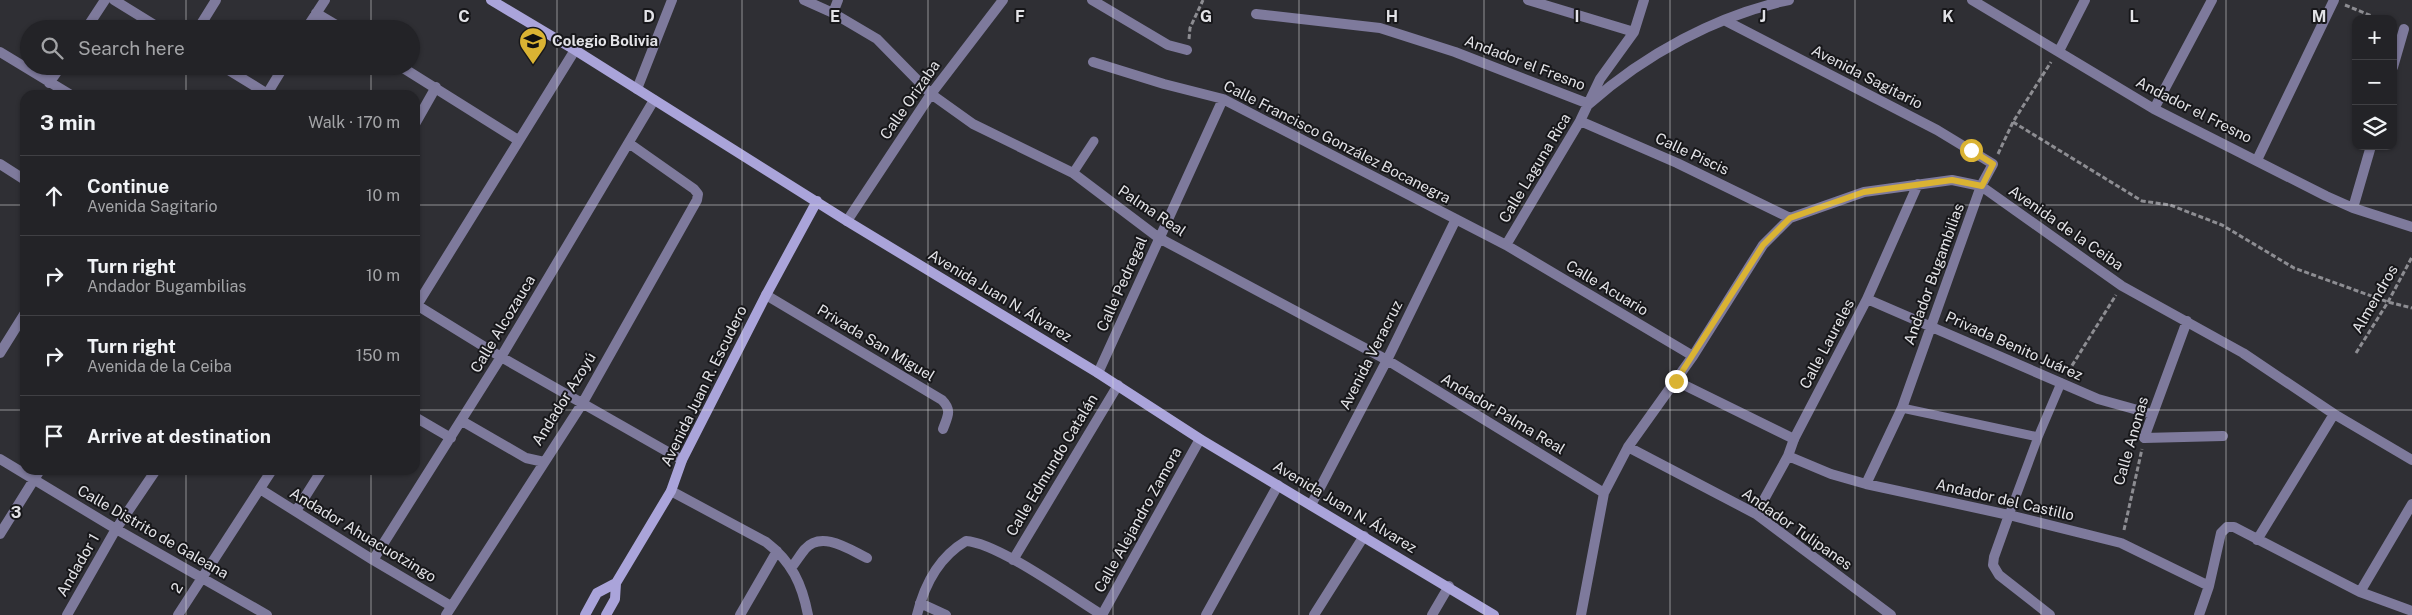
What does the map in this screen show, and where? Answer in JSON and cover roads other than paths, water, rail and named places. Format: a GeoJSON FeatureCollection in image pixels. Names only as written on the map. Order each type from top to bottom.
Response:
{"type":"FeatureCollection","features":[{"type":"Feature","properties":{"kind":"main road","name":"Avenida Juan N. Álvarez"},"geometry":{"type":"LineString","coordinates":[[491,0],[575,50],[847,221],[1098,373],[1200,439],[1449,586],[1494,615]]}},
{"type":"Feature","properties":{"kind":"main road","name":"Avenida Juan R. Escudero"},"geometry":{"type":"LineString","coordinates":[[585,615],[597,593],[616,582],[671,491],[682,460],[766,295],[817,202]]}},
{"type":"Feature","properties":{"kind":"main road","name":"Avenida Juan R. Escudero"},"geometry":{"type":"LineString","coordinates":[[606,615],[616,599],[616,582]]}},
{"type":"Feature","properties":{"kind":"street"},"geometry":{"type":"LineString","coordinates":[[92,20],[105,0]]}},
{"type":"Feature","properties":{"kind":"street"},"geometry":{"type":"LineString","coordinates":[[114,0],[146,20]]}},
{"type":"Feature","properties":{"kind":"street"},"geometry":{"type":"LineString","coordinates":[[204,20],[216,0]]}},
{"type":"Feature","properties":{"kind":"street"},"geometry":{"type":"LineString","coordinates":[[312,20],[325,0]]}},
{"type":"Feature","properties":{"kind":"street"},"geometry":{"type":"LineString","coordinates":[[637,89],[672,0]]}},
{"type":"Feature","properties":{"kind":"street","name":"Palma Real"},"geometry":{"type":"LineString","coordinates":[[804,0],[876,39],[932,94],[973,124],[1073,173],[1159,238],[1387,360]]}},
{"type":"Feature","properties":{"kind":"street"},"geometry":{"type":"LineString","coordinates":[[832,14],[838,0]]}},
{"type":"Feature","properties":{"kind":"street","name":"Calle Orizaba"},"geometry":{"type":"LineString","coordinates":[[847,221],[932,94],[1002,0]]}},
{"type":"Feature","properties":{"kind":"street"},"geometry":{"type":"LineString","coordinates":[[1092,0],[1168,45],[1187,50]]}},
{"type":"Feature","properties":{"kind":"street"},"geometry":{"type":"LineString","coordinates":[[1528,0],[1634,32]]}},
{"type":"Feature","properties":{"kind":"street","name":"Calle Laguna Rica"},"geometry":{"type":"LineString","coordinates":[[1506,245],[1580,121],[1600,79],[1634,32],[1644,0]]}},
{"type":"Feature","properties":{"kind":"street","name":"Andador el Fresno"},"geometry":{"type":"LineString","coordinates":[[1256,14],[1380,28],[1455,52],[1589,104],[1608,86],[1657,52],[1763,6],[1790,0]]}},
{"type":"Feature","properties":{"kind":"street","name":"Andador el Fresno"},"geometry":{"type":"LineString","coordinates":[[1972,0],[2154,109],[2353,208],[2412,227]]}},
{"type":"Feature","properties":{"kind":"street"},"geometry":{"type":"LineString","coordinates":[[2058,51],[2085,0]]}},
{"type":"Feature","properties":{"kind":"street"},"geometry":{"type":"LineString","coordinates":[[2154,109],[2212,0]]}},
{"type":"Feature","properties":{"kind":"street"},"geometry":{"type":"LineString","coordinates":[[2257,160],[2334,0]]}},
{"type":"Feature","properties":{"kind":"street"},"geometry":{"type":"LineString","coordinates":[[316,13],[328,20]]}},
{"type":"Feature","properties":{"kind":"street","name":"Avenida Sagitario"},"geometry":{"type":"LineString","coordinates":[[1726,21],[1937,130],[1993,164]]}},
{"type":"Feature","properties":{"kind":"street"},"geometry":{"type":"LineString","coordinates":[[2395,60],[2404,29]]}},
{"type":"Feature","properties":{"kind":"street"},"geometry":{"type":"LineString","coordinates":[[420,299],[575,50]]}},
{"type":"Feature","properties":{"kind":"street"},"geometry":{"type":"LineString","coordinates":[[0,52],[20,65]]}},
{"type":"Feature","properties":{"kind":"street","name":"Calle Francisco González Bocanegra"},"geometry":{"type":"LineString","coordinates":[[1093,62],[1164,84],[1223,99],[1506,245]]}},
{"type":"Feature","properties":{"kind":"street"},"geometry":{"type":"LineString","coordinates":[[36,75],[62,90]]}},
{"type":"Feature","properties":{"kind":"street"},"geometry":{"type":"LineString","coordinates":[[49,83],[54,75]]}},
{"type":"Feature","properties":{"kind":"street"},"geometry":{"type":"LineString","coordinates":[[237,75],[261,90]]}},
{"type":"Feature","properties":{"kind":"street"},"geometry":{"type":"LineString","coordinates":[[270,90],[279,75]]}},
{"type":"Feature","properties":{"kind":"street"},"geometry":{"type":"LineString","coordinates":[[415,75],[518,140]]}},
{"type":"Feature","properties":{"kind":"street"},"geometry":{"type":"LineString","coordinates":[[420,115],[436,87]]}},
{"type":"Feature","properties":{"kind":"street","name":"Calle Pedregal"},"geometry":{"type":"LineString","coordinates":[[1098,373],[1223,99]]}},
{"type":"Feature","properties":{"kind":"street","name":"Calle Alcozauca"},"geometry":{"type":"LineString","coordinates":[[373,560],[502,357],[630,144],[654,100]]}},
{"type":"Feature","properties":{"kind":"street","name":"Calle Piscis"},"geometry":{"type":"LineString","coordinates":[[1580,121],[1678,163],[1790,218]]}},
{"type":"Feature","properties":{"kind":"street","name":"Andador Azoyú"},"geometry":{"type":"LineString","coordinates":[[446,615],[582,404],[697,200],[698,194],[630,144]]}},
{"type":"Feature","properties":{"kind":"street"},"geometry":{"type":"LineString","coordinates":[[2353,208],[2370,150]]}},
{"type":"Feature","properties":{"kind":"street","name":"Andador Bugambilias"},"geometry":{"type":"LineString","coordinates":[[1866,484],[1902,408],[1982,186],[1993,164]]}},
{"type":"Feature","properties":{"kind":"street"},"geometry":{"type":"LineString","coordinates":[[1,168],[20,178]]}},
{"type":"Feature","properties":{"kind":"street","name":"Avenida de la Ceiba"},"geometry":{"type":"LineString","coordinates":[[1581,615],[1604,493],[1628,447],[1693,356],[1763,245],[1790,218],[1864,192],[1952,180],[1982,186],[2122,286],[2242,353],[2334,414],[2412,460]]}},
{"type":"Feature","properties":{"kind":"street","name":"Calle Laureles"},"geometry":{"type":"LineString","coordinates":[[1756,514],[1788,456],[1794,439],[1867,299],[1918,184]]}},
{"type":"Feature","properties":{"kind":"street","name":"Avenida Veracruz"},"geometry":{"type":"LineString","coordinates":[[1311,505],[1387,360],[1456,219]]}},
{"type":"Feature","properties":{"kind":"street","name":"Calle Acuario"},"geometry":{"type":"LineString","coordinates":[[1506,245],[1693,356]]}},
{"type":"Feature","properties":{"kind":"street","name":"Privada San Miguel"},"geometry":{"type":"LineString","coordinates":[[766,295],[942,400],[948,406],[950,413],[944,429]]}},
{"type":"Feature","properties":{"kind":"street","name":"Privada Benito Juárez"},"geometry":{"type":"LineString","coordinates":[[1867,299],[2098,399],[2152,414]]}},
{"type":"Feature","properties":{"kind":"street"},"geometry":{"type":"LineString","coordinates":[[420,307],[582,404],[682,460]]}},
{"type":"Feature","properties":{"kind":"street","name":"Calle Anonas"},"geometry":{"type":"LineString","coordinates":[[2187,321],[2144,438],[2223,436]]}},
{"type":"Feature","properties":{"kind":"street"},"geometry":{"type":"LineString","coordinates":[[0,354],[20,322]]}},
{"type":"Feature","properties":{"kind":"street","name":"Andador Palma Real"},"geometry":{"type":"LineString","coordinates":[[1387,360],[1604,493]]}},
{"type":"Feature","properties":{"kind":"street"},"geometry":{"type":"LineString","coordinates":[[1676,381],[1794,439]]}},
{"type":"Feature","properties":{"kind":"street","name":"Calle Edmundo Catalán"},"geometry":{"type":"LineString","coordinates":[[1013,560],[1118,386]]}},
{"type":"Feature","properties":{"kind":"street"},"geometry":{"type":"LineString","coordinates":[[2257,540],[2334,414]]}},
{"type":"Feature","properties":{"kind":"street"},"geometry":{"type":"LineString","coordinates":[[420,421],[451,438]]}},
{"type":"Feature","properties":{"kind":"street"},"geometry":{"type":"LineString","coordinates":[[462,421],[526,458],[544,462]]}},
{"type":"Feature","properties":{"kind":"street","name":"Calle Alejandro Zamora"},"geometry":{"type":"LineString","coordinates":[[1102,615],[1200,439]]}},
{"type":"Feature","properties":{"kind":"street","name":"Andador Tulipanes"},"geometry":{"type":"LineString","coordinates":[[1628,447],[1756,514],[1891,615]]}},
{"type":"Feature","properties":{"kind":"street","name":"Andador del Castillo"},"geometry":{"type":"LineString","coordinates":[[1788,456],[1831,474],[1866,484],[2009,515],[2121,543],[2210,586]]}},
{"type":"Feature","properties":{"kind":"street","name":"Calle Distrito de Galeana"},"geometry":{"type":"LineString","coordinates":[[0,458],[20,467]]}},
{"type":"Feature","properties":{"kind":"street"},"geometry":{"type":"LineString","coordinates":[[0,534],[37,475]]}},
{"type":"Feature","properties":{"kind":"street","name":"Calle Distrito de Galeana"},"geometry":{"type":"LineString","coordinates":[[37,475],[116,529],[267,615]]}},
{"type":"Feature","properties":{"kind":"street","name":"Andador 1"},"geometry":{"type":"LineString","coordinates":[[67,615],[116,529],[153,475]]}},
{"type":"Feature","properties":{"kind":"street","name":"2"},"geometry":{"type":"LineString","coordinates":[[178,615],[201,576],[269,475]]}},
{"type":"Feature","properties":{"kind":"street"},"geometry":{"type":"LineString","coordinates":[[296,511],[319,475]]}},
{"type":"Feature","properties":{"kind":"street"},"geometry":{"type":"LineString","coordinates":[[1206,615],[1278,485]]}},
{"type":"Feature","properties":{"kind":"street","name":"Andador Ahuacuotzingo"},"geometry":{"type":"LineString","coordinates":[[260,489],[373,560],[451,606]]}},
{"type":"Feature","properties":{"kind":"street"},"geometry":{"type":"LineString","coordinates":[[671,491],[766,542],[777,551],[791,568],[803,590],[808,615]]}},
{"type":"Feature","properties":{"kind":"street"},"geometry":{"type":"LineString","coordinates":[[2360,592],[2412,504]]}},
{"type":"Feature","properties":{"kind":"street"},"geometry":{"type":"LineString","coordinates":[[2009,515],[1994,557],[1993,566],[1999,575],[2050,615]]}},
{"type":"Feature","properties":{"kind":"street"},"geometry":{"type":"LineString","coordinates":[[2200,615],[2210,586],[2222,533],[2227,527],[2234,527],[2360,592],[2412,611]]}},
{"type":"Feature","properties":{"kind":"street"},"geometry":{"type":"LineString","coordinates":[[1314,615],[1364,536]]}},
{"type":"Feature","properties":{"kind":"street"},"geometry":{"type":"LineString","coordinates":[[917,615],[930,579],[946,556],[966,541],[977,542],[1013,560],[1102,615]]}},
{"type":"Feature","properties":{"kind":"street"},"geometry":{"type":"LineString","coordinates":[[791,568],[806,547],[819,542],[836,542],[867,558]]}},
{"type":"Feature","properties":{"kind":"street"},"geometry":{"type":"LineString","coordinates":[[740,615],[777,551]]}},
{"type":"Feature","properties":{"kind":"street"},"geometry":{"type":"LineString","coordinates":[[1432,615],[1449,586]]}},
{"type":"Feature","properties":{"kind":"street"},"geometry":{"type":"LineString","coordinates":[[920,603],[946,615]]}},
{"type":"Feature","properties":{"kind":"lane"},"geometry":{"type":"LineString","coordinates":[[1073,173],[1094,141]]}},
{"type":"Feature","properties":{"kind":"lane"},"geometry":{"type":"LineString","coordinates":[[2009,515],[2038,437],[2061,383]]}},
{"type":"Feature","properties":{"kind":"lane"},"geometry":{"type":"LineString","coordinates":[[1902,408],[2038,437]]}},
{"type":"Feature","properties":{"kind":"place","name":"Colegio Bolivia"},"geometry":{"type":"Point","coordinates":[533,65]}}]}
